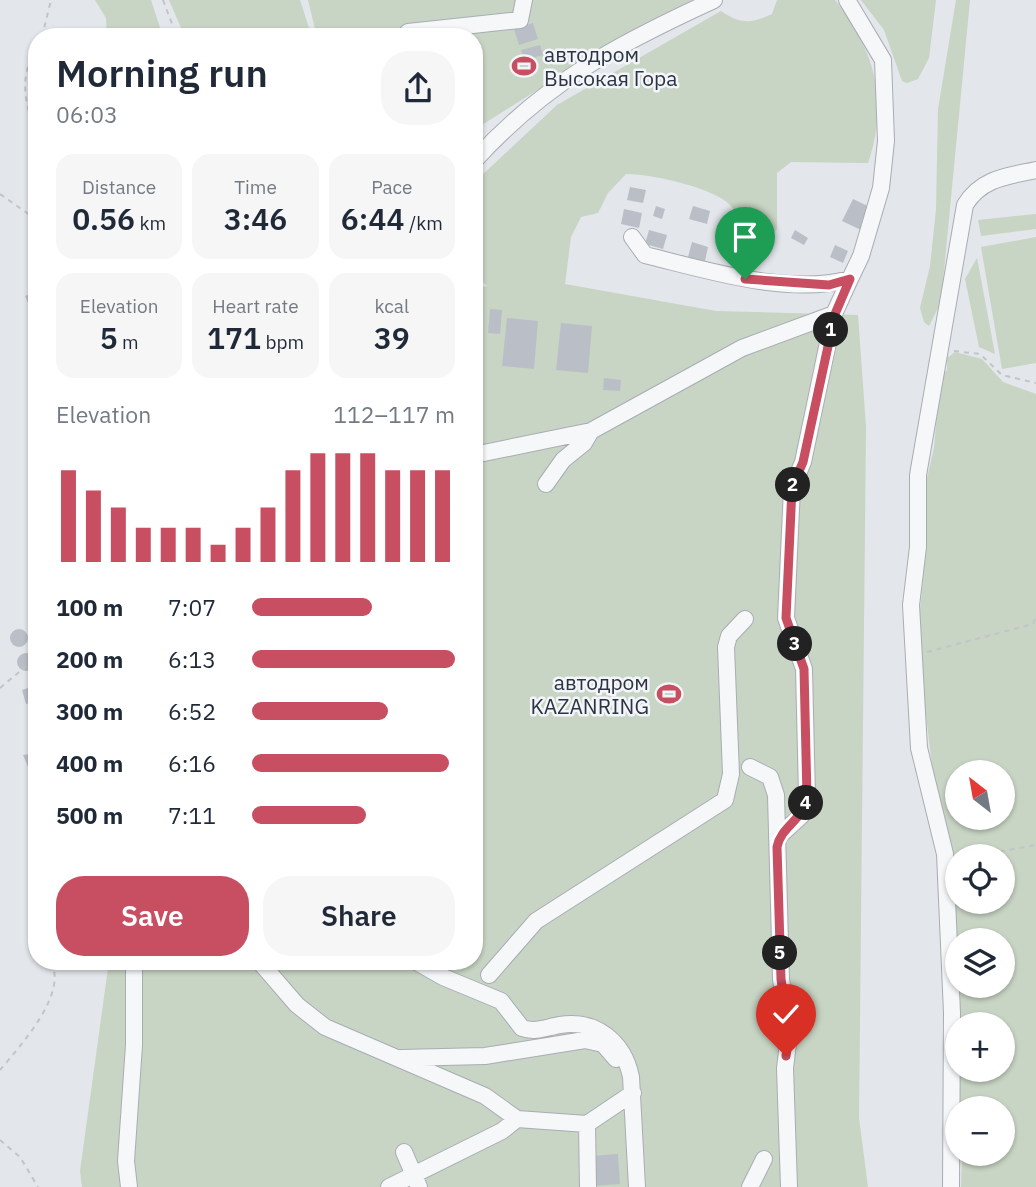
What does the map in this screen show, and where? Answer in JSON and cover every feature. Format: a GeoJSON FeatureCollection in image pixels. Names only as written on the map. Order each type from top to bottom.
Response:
{"type":"FeatureCollection","features":[{"type":"Feature","properties":{"kind":"lane"},"geometry":{"type":"LineString","coordinates":[[445,28],[520,20],[524,0]]}},
{"type":"Feature","properties":{"kind":"lane"},"geometry":{"type":"LineString","coordinates":[[483,152],[538,99],[603,54],[714,0]]}},
{"type":"Feature","properties":{"kind":"lane"},"geometry":{"type":"LineString","coordinates":[[778,837],[801,816],[807,797],[804,669],[786,618],[792,488],[803,462],[835,314],[862,256],[881,188],[886,141],[883,60],[847,0]]}},
{"type":"Feature","properties":{"kind":"lane"},"geometry":{"type":"LineString","coordinates":[[945,854],[919,748],[911,604],[918,547],[918,475],[965,205],[971,193],[991,180],[1036,170]]}},
{"type":"Feature","properties":{"kind":"lane"},"geometry":{"type":"LineString","coordinates":[[632,237],[645,255],[745,279],[829,285],[850,279]]}},
{"type":"Feature","properties":{"kind":"lane"},"geometry":{"type":"LineString","coordinates":[[483,453],[591,431],[742,348],[835,314]]}},
{"type":"Feature","properties":{"kind":"lane"},"geometry":{"type":"LineString","coordinates":[[546,484],[563,460],[584,443],[591,431]]}},
{"type":"Feature","properties":{"kind":"lane"},"geometry":{"type":"LineString","coordinates":[[489,975],[536,922],[725,800],[730,774],[725,654],[729,636],[745,619]]}},
{"type":"Feature","properties":{"kind":"lane"},"geometry":{"type":"LineString","coordinates":[[750,767],[765,772],[774,783],[781,979],[789,1043],[785,1068],[789,1187]]}},
{"type":"Feature","properties":{"kind":"lane"},"geometry":{"type":"LineString","coordinates":[[948,914],[952,1013],[951,1187]]}},
{"type":"Feature","properties":{"kind":"lane"},"geometry":{"type":"LineString","coordinates":[[129,1187],[126,1161],[134,1045],[134,970]]}},
{"type":"Feature","properties":{"kind":"lane"},"geometry":{"type":"LineString","coordinates":[[267,970],[297,1005],[325,1027],[485,1096],[517,1119],[587,1124],[629,1095]]}},
{"type":"Feature","properties":{"kind":"lane"},"geometry":{"type":"LineString","coordinates":[[431,970],[501,1001],[518,1024],[528,1030],[572,1023],[599,1029],[614,1042],[626,1060],[637,1187]]}},
{"type":"Feature","properties":{"kind":"lane"},"geometry":{"type":"LineString","coordinates":[[395,1058],[485,1056],[585,1040],[603,1044],[613,1054],[629,1095]]}},
{"type":"Feature","properties":{"kind":"lane"},"geometry":{"type":"LineString","coordinates":[[389,1187],[416,1181],[502,1131],[517,1119]]}},
{"type":"Feature","properties":{"kind":"lane"},"geometry":{"type":"LineString","coordinates":[[587,1124],[588,1187]]}},
{"type":"Feature","properties":{"kind":"lane"},"geometry":{"type":"LineString","coordinates":[[404,1152],[416,1181]]}},
{"type":"Feature","properties":{"kind":"lane"},"geometry":{"type":"LineString","coordinates":[[750,1187],[757,1168],[764,1159]]}},
{"type":"Feature","properties":{"kind":"path"},"geometry":{"type":"LineString","coordinates":[[45,28],[51,0]]}},
{"type":"Feature","properties":{"kind":"path"},"geometry":{"type":"LineString","coordinates":[[163,0],[174,28]]}},
{"type":"Feature","properties":{"kind":"path"},"geometry":{"type":"LineString","coordinates":[[28,61],[23,82],[28,102]]}},
{"type":"Feature","properties":{"kind":"path"},"geometry":{"type":"LineString","coordinates":[[0,194],[28,212]]}},
{"type":"Feature","properties":{"kind":"path"},"geometry":{"type":"LineString","coordinates":[[939,349],[980,354],[1002,375],[1036,383]]}},
{"type":"Feature","properties":{"kind":"path"},"geometry":{"type":"LineString","coordinates":[[914,656],[1035,623],[1036,616]]}},
{"type":"Feature","properties":{"kind":"path"},"geometry":{"type":"LineString","coordinates":[[0,688],[28,665]]}},
{"type":"Feature","properties":{"kind":"path"},"geometry":{"type":"LineString","coordinates":[[1015,849],[1036,845]]}},
{"type":"Feature","properties":{"kind":"path"},"geometry":{"type":"LineString","coordinates":[[0,1070],[45,1009],[57,983],[53,970]]}},
{"type":"Feature","properties":{"kind":"path"},"geometry":{"type":"LineString","coordinates":[[0,1140],[20,1157],[38,1187]]}},
{"type":"Feature","properties":{"kind":"green space"},"geometry":{"type":"Polygon","coordinates":[[[95,0],[151,0],[160,28],[107,28],[106,18],[95,0]]]}},
{"type":"Feature","properties":{"kind":"green space"},"geometry":{"type":"Polygon","coordinates":[[[169,0],[300,0],[309,28],[181,28],[169,0]]]}},
{"type":"Feature","properties":{"kind":"green space","name":"автодром Высокая Гора"},"geometry":{"type":"Polygon","coordinates":[[[308,0],[693,0],[622,36],[483,124],[483,28],[315,28],[308,0]]]}},
{"type":"Feature","properties":{"kind":"green space","name":"автодром KAZANRING"},"geometry":{"type":"Polygon","coordinates":[[[777,0],[835,0],[849,19],[869,57],[877,97],[874,140],[868,163],[791,162],[777,173],[777,229],[768,237],[754,233],[729,204],[709,192],[665,179],[626,174],[608,193],[598,213],[581,217],[571,237],[565,284],[716,311],[858,315],[866,427],[859,1118],[868,1187],[82,1187],[80,1171],[108,970],[483,970],[483,287],[487,286],[483,283],[483,174],[557,105],[721,11],[746,21],[758,20],[772,14],[777,0]]]}},
{"type":"Feature","properties":{"kind":"green space"},"geometry":{"type":"Polygon","coordinates":[[[861,0],[936,0],[929,58],[918,79],[907,83],[902,81],[884,30],[861,0]]]}},
{"type":"Feature","properties":{"kind":"green space"},"geometry":{"type":"Polygon","coordinates":[[[956,0],[970,0],[941,302],[929,326],[924,322],[920,308],[930,266],[936,210],[938,109],[956,0]]]}},
{"type":"Feature","properties":{"kind":"green space"},"geometry":{"type":"Polygon","coordinates":[[[1036,214],[1036,229],[981,236],[978,220],[1036,214]]]}},
{"type":"Feature","properties":{"kind":"green space"},"geometry":{"type":"Polygon","coordinates":[[[1036,237],[1036,363],[1002,369],[981,247],[1036,237]]]}},
{"type":"Feature","properties":{"kind":"green space"},"geometry":{"type":"Polygon","coordinates":[[[977,258],[995,354],[979,347],[965,279],[977,258]]]}},
{"type":"Feature","properties":{"kind":"green space"},"geometry":{"type":"Polygon","coordinates":[[[955,352],[982,359],[1003,382],[1036,394],[1036,1187],[961,1187],[962,1166],[1015,1166],[1015,1096],[959,1096],[960,1082],[1015,1082],[1015,1012],[958,1012],[957,998],[1015,998],[1015,928],[952,928],[950,914],[1015,914],[1015,844],[945,844],[945,872],[917,642],[927,537],[927,478],[934,448],[940,377],[947,370],[947,358],[955,352]]]}},
{"type":"Feature","properties":{"kind":"building"},"geometry":{"type":"Polygon","coordinates":[[[533,23],[538,39],[519,45],[514,29],[533,23]]]}},
{"type":"Feature","properties":{"kind":"building"},"geometry":{"type":"Polygon","coordinates":[[[540,45],[543,55],[524,60],[521,50],[540,45]]]}},
{"type":"Feature","properties":{"kind":"building"},"geometry":{"type":"Polygon","coordinates":[[[630,187],[646,190],[643,203],[627,200],[630,187]]]}},
{"type":"Feature","properties":{"kind":"building"},"geometry":{"type":"Polygon","coordinates":[[[853,199],[872,208],[861,230],[842,221],[853,199]]]}},
{"type":"Feature","properties":{"kind":"building"},"geometry":{"type":"Polygon","coordinates":[[[656,206],[665,209],[662,219],[653,216],[656,206]]]}},
{"type":"Feature","properties":{"kind":"building"},"geometry":{"type":"Polygon","coordinates":[[[693,206],[710,211],[707,224],[689,219],[693,206]]]}},
{"type":"Feature","properties":{"kind":"building"},"geometry":{"type":"Polygon","coordinates":[[[624,209],[642,213],[639,228],[621,224],[624,209]]]}},
{"type":"Feature","properties":{"kind":"building"},"geometry":{"type":"Polygon","coordinates":[[[649,230],[667,235],[663,249],[645,244],[649,230]]]}},
{"type":"Feature","properties":{"kind":"building"},"geometry":{"type":"Polygon","coordinates":[[[795,230],[808,238],[804,245],[791,238],[795,230]]]}},
{"type":"Feature","properties":{"kind":"building"},"geometry":{"type":"Polygon","coordinates":[[[692,242],[708,247],[705,261],[688,257],[692,242]]]}},
{"type":"Feature","properties":{"kind":"building"},"geometry":{"type":"Polygon","coordinates":[[[835,245],[848,251],[843,263],[830,257],[835,245]]]}},
{"type":"Feature","properties":{"kind":"building"},"geometry":{"type":"Polygon","coordinates":[[[490,309],[502,310],[500,334],[488,333],[490,309]]]}},
{"type":"Feature","properties":{"kind":"building"},"geometry":{"type":"Polygon","coordinates":[[[507,318],[538,321],[534,369],[502,366],[507,318]]]}},
{"type":"Feature","properties":{"kind":"building"},"geometry":{"type":"Polygon","coordinates":[[[561,323],[592,326],[588,373],[556,370],[561,323]]]}},
{"type":"Feature","properties":{"kind":"building"},"geometry":{"type":"Polygon","coordinates":[[[604,378],[621,380],[620,391],[603,390],[604,378]]]}},
{"type":"Feature","properties":{"kind":"building"},"geometry":{"type":"Polygon","coordinates":[[[19,629],[25,632],[28,638],[25,644],[19,647],[13,644],[10,638],[13,632],[19,629]]]}},
{"type":"Feature","properties":{"kind":"building"},"geometry":{"type":"Polygon","coordinates":[[[26,653],[26,671],[20,668],[17,662],[20,656],[26,653]]]}},
{"type":"Feature","properties":{"kind":"building"},"geometry":{"type":"Polygon","coordinates":[[[28,688],[28,703],[26,704],[22,690],[28,688]]]}},
{"type":"Feature","properties":{"kind":"building"},"geometry":{"type":"Polygon","coordinates":[[[28,754],[28,767],[23,755],[28,754]]]}},
{"type":"Feature","properties":{"kind":"building"},"geometry":{"type":"Polygon","coordinates":[[[618,1154],[620,1184],[593,1186],[591,1156],[618,1154]]]}},
{"type":"Feature","properties":{"kind":"place","name":"автодром Высокая Гора"},"geometry":{"type":"Point","coordinates":[524,66]}},
{"type":"Feature","properties":{"kind":"place","name":"автодром KAZANRING"},"geometry":{"type":"Point","coordinates":[669,694]}},
{"type":"Feature","properties":{"kind":"route"},"geometry":{"type":"LineString","coordinates":[[745,279],[829,285],[850,279],[835,314],[803,462],[792,488],[786,618],[804,669],[807,797],[806,809],[778,837],[777,847],[781,979],[789,1035],[786,1056]]}}]}
